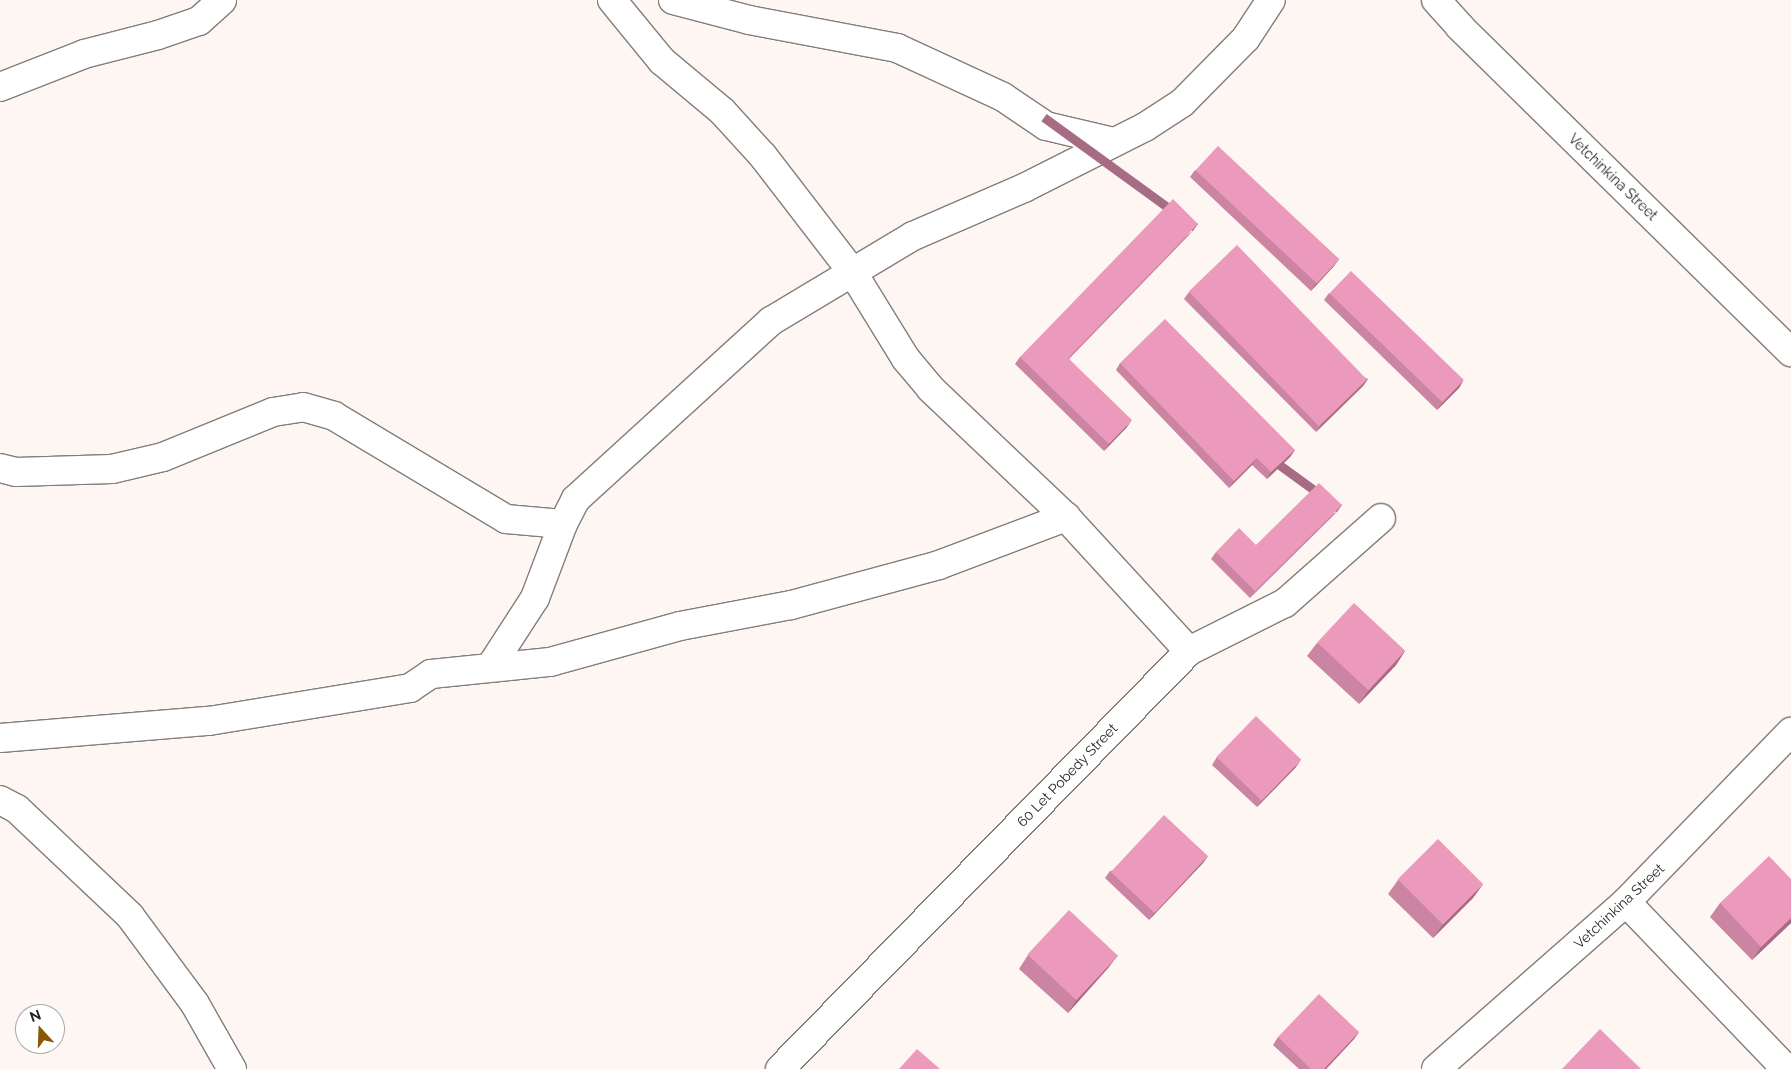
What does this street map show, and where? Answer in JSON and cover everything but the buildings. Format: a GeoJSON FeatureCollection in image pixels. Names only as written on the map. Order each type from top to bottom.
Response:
{"type":"FeatureCollection","features":[{"type":"Feature","properties":{"kind":"street"},"geometry":{"type":"LineString","coordinates":[[0,87],[84,54],[158,35],[199,21],[222,0]]}},
{"type":"Feature","properties":{"kind":"street"},"geometry":{"type":"LineString","coordinates":[[612,0],[662,61],[722,112],[763,156],[853,273],[906,359],[932,389],[1066,517],[1188,651]]}},
{"type":"Feature","properties":{"kind":"street"},"geometry":{"type":"LineString","coordinates":[[673,0],[749,20],[897,48],[1003,97],[1046,126],[1113,142]]}},
{"type":"Feature","properties":{"kind":"street"},"geometry":{"type":"LineString","coordinates":[[491,666],[535,598],[563,524],[576,499],[771,321],[913,236],[1024,188],[1113,142],[1182,103],[1246,38],[1271,0]]}},
{"type":"Feature","properties":{"kind":"street","name":"Vetchinkina Street"},"geometry":{"type":"LineString","coordinates":[[1436,0],[1460,28],[1791,352]]}},
{"type":"Feature","properties":{"kind":"street"},"geometry":{"type":"LineString","coordinates":[[0,468],[16,472],[112,469],[162,457],[273,412],[303,407],[334,416],[506,519],[563,524]]}},
{"type":"Feature","properties":{"kind":"street"},"geometry":{"type":"LineString","coordinates":[[0,738],[209,722],[410,688],[432,674],[491,666],[550,662],[680,626],[791,605],[939,565],[1066,517]]}},
{"type":"Feature","properties":{"kind":"street","name":"60 Let Pobedy Street"},"geometry":{"type":"LineString","coordinates":[[780,1069],[1188,651],[1285,603],[1381,518]]}},
{"type":"Feature","properties":{"kind":"street","name":"Vetchinkina Street"},"geometry":{"type":"LineString","coordinates":[[1436,1069],[1626,902],[1791,732]]}},
{"type":"Feature","properties":{"kind":"street"},"geometry":{"type":"LineString","coordinates":[[0,800],[17,809],[130,916],[194,1004],[232,1069]]}},
{"type":"Feature","properties":{"kind":"street"},"geometry":{"type":"LineString","coordinates":[[1626,902],[1786,1069]]}}]}
